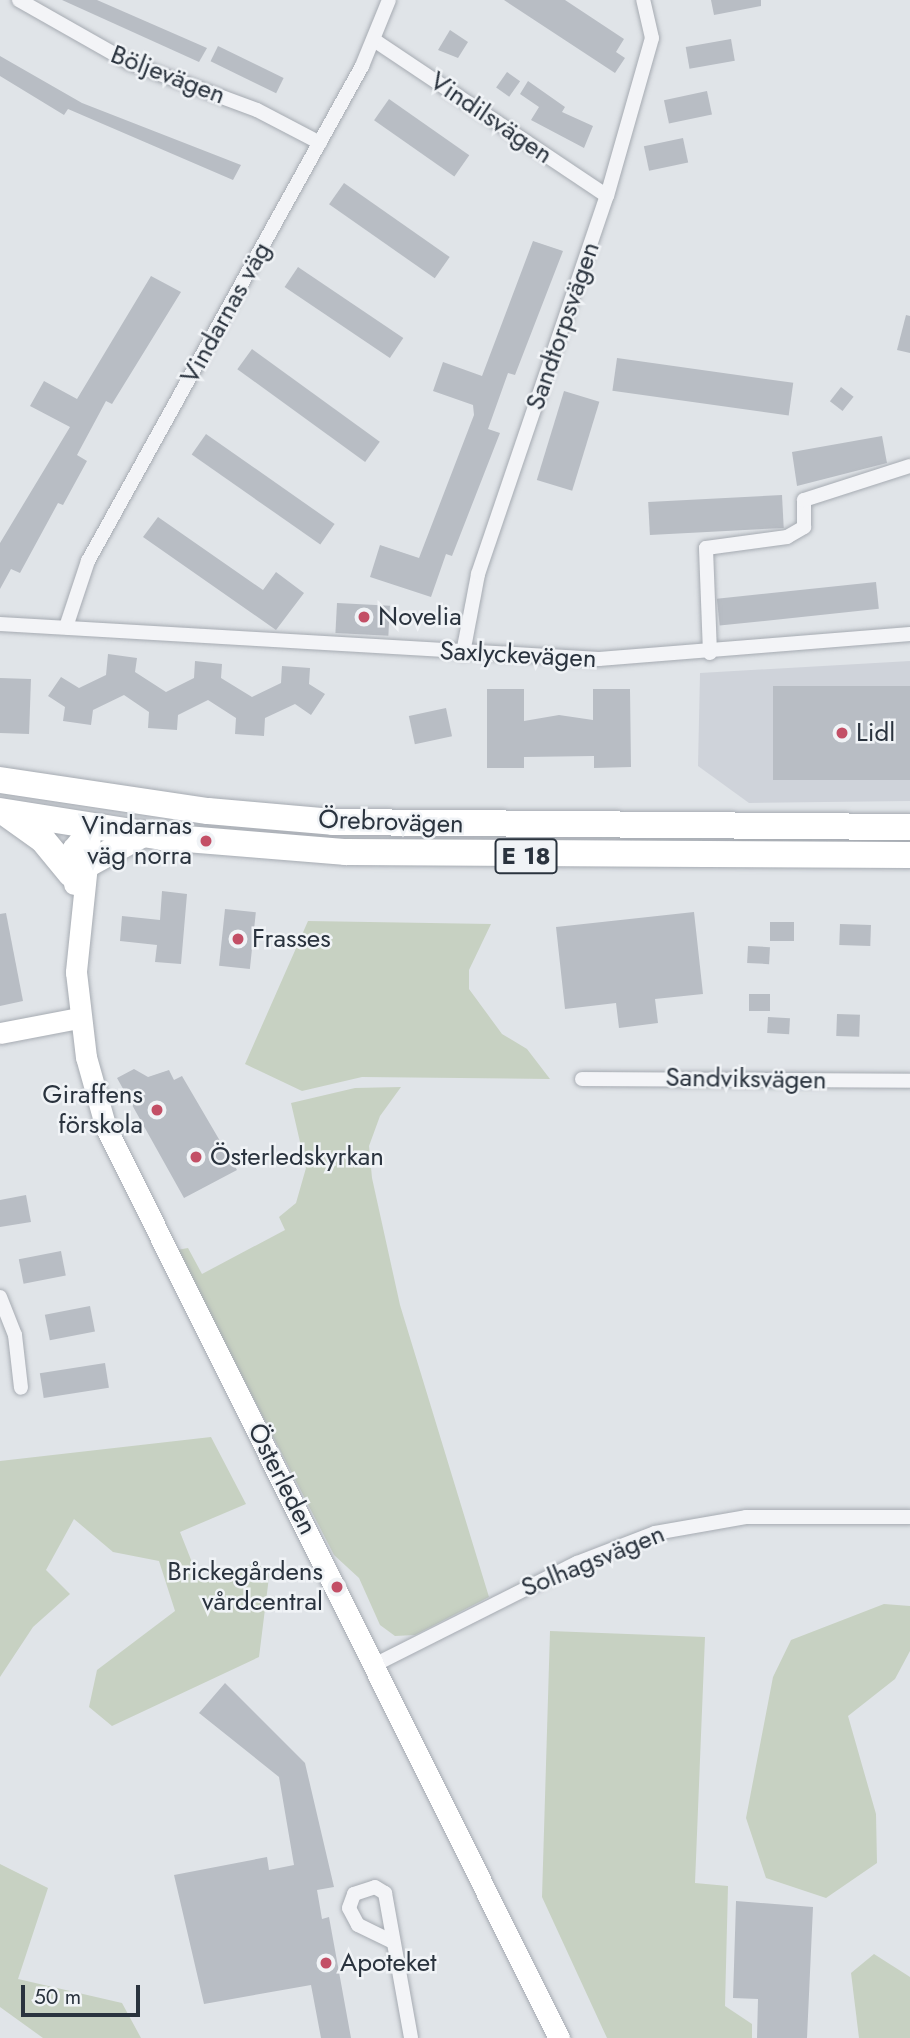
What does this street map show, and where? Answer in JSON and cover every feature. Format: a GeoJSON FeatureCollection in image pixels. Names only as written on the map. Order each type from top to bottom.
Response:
{"type":"FeatureCollection","features":[{"type":"Feature","properties":{"kind":"highway","name":"Örebrovägen"},"geometry":{"type":"LineString","coordinates":[[0,780],[93,795],[333,822],[910,827]]}},
{"type":"Feature","properties":{"kind":"highway"},"geometry":{"type":"LineString","coordinates":[[91,826],[93,795]]}},
{"type":"Feature","properties":{"kind":"highway","name":"Örebrovägen"},"geometry":{"type":"LineString","coordinates":[[2,812],[143,834],[449,855],[910,855]]}},
{"type":"Feature","properties":{"kind":"highway"},"geometry":{"type":"LineString","coordinates":[[2,812],[79,869],[143,834]]}},
{"type":"Feature","properties":{"kind":"main road","name":"Österleden"},"geometry":{"type":"LineString","coordinates":[[91,826],[79,869],[79,1018],[96,1096],[120,1163],[376,1664],[559,2038]]}},
{"type":"Feature","properties":{"kind":"main road"},"geometry":{"type":"LineString","coordinates":[[0,1033],[79,1018]]}},
{"type":"Feature","properties":{"kind":"street","name":"Böljevägen"},"geometry":{"type":"LineString","coordinates":[[19,0],[130,63],[246,106],[320,143]]}},
{"type":"Feature","properties":{"kind":"street","name":"Vindarnas väg"},"geometry":{"type":"LineString","coordinates":[[66,627],[88,561],[320,143],[374,40],[389,0]]}},
{"type":"Feature","properties":{"kind":"street","name":"Sandtorpsvägen"},"geometry":{"type":"LineString","coordinates":[[463,653],[478,574],[607,197],[652,38],[643,0]]}},
{"type":"Feature","properties":{"kind":"street","name":"Vindilsvägen"},"geometry":{"type":"LineString","coordinates":[[374,40],[607,197]]}},
{"type":"Feature","properties":{"kind":"street"},"geometry":{"type":"LineString","coordinates":[[710,653],[706,548],[788,537],[804,527],[804,500],[910,466]]}},
{"type":"Feature","properties":{"kind":"street","name":"Saxlyckevägen"},"geometry":{"type":"LineString","coordinates":[[0,624],[600,659],[710,653],[910,634]]}},
{"type":"Feature","properties":{"kind":"street","name":"Sandviksvägen"},"geometry":{"type":"LineString","coordinates":[[582,1079],[910,1081]]}},
{"type":"Feature","properties":{"kind":"street"},"geometry":{"type":"LineString","coordinates":[[0,1297],[15,1335],[21,1388]]}},
{"type":"Feature","properties":{"kind":"street","name":"Solhagsvägen"},"geometry":{"type":"LineString","coordinates":[[376,1664],[577,1563],[655,1533],[746,1517],[910,1517]]}},
{"type":"Feature","properties":{"kind":"street"},"geometry":{"type":"LineString","coordinates":[[393,1942],[411,2038]]}},
{"type":"Feature","properties":{"kind":"shaded area"},"geometry":{"type":"Polygon","coordinates":[[[910,661],[910,801],[749,803],[698,766],[700,673],[910,661]]]}},
{"type":"Feature","properties":{"kind":"green space"},"geometry":{"type":"Polygon","coordinates":[[[308,921],[491,924],[469,970],[469,989],[502,1034],[527,1049],[550,1079],[362,1077],[302,1091],[245,1064],[308,921]]]}},
{"type":"Feature","properties":{"kind":"green space"},"geometry":{"type":"Polygon","coordinates":[[[401,1087],[380,1116],[369,1146],[372,1178],[400,1305],[489,1597],[415,1635],[395,1636],[380,1625],[359,1578],[334,1555],[177,1250],[188,1248],[202,1274],[285,1230],[279,1217],[296,1203],[306,1168],[291,1103],[355,1088],[401,1087]]]}},
{"type":"Feature","properties":{"kind":"green space"},"geometry":{"type":"Polygon","coordinates":[[[211,1437],[246,1504],[180,1532],[199,1580],[252,1564],[270,1569],[259,1657],[112,1726],[89,1707],[97,1670],[175,1611],[159,1561],[113,1552],[74,1519],[46,1570],[70,1594],[33,1627],[0,1677],[0,1461],[211,1437]]]}},
{"type":"Feature","properties":{"kind":"green space"},"geometry":{"type":"Polygon","coordinates":[[[884,1604],[910,1606],[910,1651],[895,1679],[848,1716],[876,1814],[877,1863],[826,1898],[766,1878],[746,1818],[773,1677],[791,1640],[884,1604]]]}},
{"type":"Feature","properties":{"kind":"green space"},"geometry":{"type":"Polygon","coordinates":[[[550,1631],[705,1637],[695,1883],[728,1886],[725,2006],[752,2024],[752,2038],[607,2038],[542,1897],[550,1631]]]}},
{"type":"Feature","properties":{"kind":"green space"},"geometry":{"type":"Polygon","coordinates":[[[0,1864],[48,1888],[18,1979],[122,2003],[141,2038],[43,2038],[0,2007],[0,1864]]]}},
{"type":"Feature","properties":{"kind":"green space"},"geometry":{"type":"Polygon","coordinates":[[[874,1954],[910,1977],[910,2038],[859,2038],[851,1973],[874,1954]]]}},
{"type":"Feature","properties":{"kind":"building"},"geometry":{"type":"Polygon","coordinates":[[[62,0],[97,0],[207,48],[199,62],[62,0]]]}},
{"type":"Feature","properties":{"kind":"building"},"geometry":{"type":"Polygon","coordinates":[[[504,0],[565,0],[624,39],[616,52],[625,58],[615,73],[504,0]]]}},
{"type":"Feature","properties":{"kind":"building"},"geometry":{"type":"Polygon","coordinates":[[[711,0],[761,0],[761,6],[714,15],[711,0]]]}},
{"type":"Feature","properties":{"kind":"building"},"geometry":{"type":"Polygon","coordinates":[[[450,30],[468,42],[458,58],[438,50],[450,30]]]}},
{"type":"Feature","properties":{"kind":"building"},"geometry":{"type":"Polygon","coordinates":[[[731,39],[735,61],[690,69],[686,47],[731,39]]]}},
{"type":"Feature","properties":{"kind":"building"},"geometry":{"type":"Polygon","coordinates":[[[218,46],[284,78],[276,93],[211,61],[218,46]]]}},
{"type":"Feature","properties":{"kind":"building"},"geometry":{"type":"Polygon","coordinates":[[[0,56],[82,103],[241,165],[233,180],[68,109],[64,115],[0,76],[0,56]]]}},
{"type":"Feature","properties":{"kind":"building"},"geometry":{"type":"Polygon","coordinates":[[[507,72],[520,81],[509,97],[496,88],[507,72]]]}},
{"type":"Feature","properties":{"kind":"building"},"geometry":{"type":"Polygon","coordinates":[[[528,81],[565,107],[562,112],[593,126],[584,148],[531,120],[539,107],[520,94],[528,81]]]}},
{"type":"Feature","properties":{"kind":"building"},"geometry":{"type":"Polygon","coordinates":[[[707,91],[712,114],[669,124],[664,100],[707,91]]]}},
{"type":"Feature","properties":{"kind":"building"},"geometry":{"type":"Polygon","coordinates":[[[389,99],[469,155],[454,177],[374,120],[389,99]]]}},
{"type":"Feature","properties":{"kind":"building"},"geometry":{"type":"Polygon","coordinates":[[[683,138],[688,162],[649,171],[644,146],[683,138]]]}},
{"type":"Feature","properties":{"kind":"building"},"geometry":{"type":"Polygon","coordinates":[[[344,183],[450,257],[435,278],[329,204],[344,183]]]}},
{"type":"Feature","properties":{"kind":"building"},"geometry":{"type":"Polygon","coordinates":[[[533,241],[563,251],[515,375],[508,373],[488,429],[500,433],[452,556],[446,554],[431,597],[370,577],[380,545],[419,558],[474,415],[473,405],[433,391],[443,362],[482,376],[533,241]]]}},
{"type":"Feature","properties":{"kind":"building"},"geometry":{"type":"Polygon","coordinates":[[[298,267],[403,338],[390,358],[285,287],[298,267]]]}},
{"type":"Feature","properties":{"kind":"building"},"geometry":{"type":"Polygon","coordinates":[[[151,276],[181,292],[112,404],[106,401],[77,455],[87,461],[63,505],[58,503],[20,573],[11,569],[0,589],[0,543],[70,427],[30,406],[44,381],[77,399],[151,276]]]}},
{"type":"Feature","properties":{"kind":"building"},"geometry":{"type":"Polygon","coordinates":[[[906,315],[910,316],[910,353],[897,350],[906,315]]]}},
{"type":"Feature","properties":{"kind":"building"},"geometry":{"type":"Polygon","coordinates":[[[252,349],[380,442],[365,462],[237,369],[252,349]]]}},
{"type":"Feature","properties":{"kind":"building"},"geometry":{"type":"Polygon","coordinates":[[[617,358],[793,383],[789,415],[612,391],[617,358]]]}},
{"type":"Feature","properties":{"kind":"building"},"geometry":{"type":"Polygon","coordinates":[[[841,387],[854,397],[843,411],[830,401],[841,387]]]}},
{"type":"Feature","properties":{"kind":"building"},"geometry":{"type":"Polygon","coordinates":[[[564,391],[599,402],[572,491],[537,480],[564,391]]]}},
{"type":"Feature","properties":{"kind":"building"},"geometry":{"type":"Polygon","coordinates":[[[206,434],[335,524],[320,545],[192,454],[206,434]]]}},
{"type":"Feature","properties":{"kind":"building"},"geometry":{"type":"Polygon","coordinates":[[[882,436],[887,463],[797,486],[792,452],[882,436]]]}},
{"type":"Feature","properties":{"kind":"building"},"geometry":{"type":"Polygon","coordinates":[[[782,495],[784,528],[650,535],[648,502],[782,495]]]}},
{"type":"Feature","properties":{"kind":"building"},"geometry":{"type":"Polygon","coordinates":[[[158,517],[263,590],[276,572],[304,593],[276,630],[143,537],[158,517]]]}},
{"type":"Feature","properties":{"kind":"building"},"geometry":{"type":"Polygon","coordinates":[[[876,582],[879,609],[720,626],[717,599],[876,582]]]}},
{"type":"Feature","properties":{"kind":"building"},"geometry":{"type":"Polygon","coordinates":[[[337,603],[390,606],[388,636],[335,633],[337,603]]]}},
{"type":"Feature","properties":{"kind":"building"},"geometry":{"type":"Polygon","coordinates":[[[108,654],[137,658],[135,672],[166,692],[194,678],[195,661],[222,664],[221,678],[252,697],[281,683],[282,666],[310,668],[309,684],[325,694],[311,715],[295,704],[265,718],[264,736],[235,734],[236,718],[208,700],[178,715],[177,730],[148,728],[149,712],[124,695],[93,710],[91,725],[63,721],[65,707],[48,696],[61,677],[79,688],[106,675],[108,654]]]}},
{"type":"Feature","properties":{"kind":"building"},"geometry":{"type":"Polygon","coordinates":[[[0,678],[31,679],[29,734],[0,733],[0,678]]]}},
{"type":"Feature","properties":{"kind":"building","name":"Lidl"},"geometry":{"type":"Polygon","coordinates":[[[773,686],[910,686],[910,780],[773,780],[773,686]]]}},
{"type":"Feature","properties":{"kind":"building"},"geometry":{"type":"Polygon","coordinates":[[[487,689],[524,689],[524,721],[559,715],[593,720],[593,689],[630,689],[631,767],[594,768],[594,756],[524,757],[524,768],[487,768],[487,689]]]}},
{"type":"Feature","properties":{"kind":"building"},"geometry":{"type":"Polygon","coordinates":[[[446,708],[452,736],[415,744],[409,716],[446,708]]]}},
{"type":"Feature","properties":{"kind":"building"},"geometry":{"type":"Polygon","coordinates":[[[162,891],[187,894],[181,964],[155,962],[157,945],[120,941],[122,916],[160,920],[162,891]]]}},
{"type":"Feature","properties":{"kind":"building","name":"Frasses"},"geometry":{"type":"Polygon","coordinates":[[[225,909],[256,912],[250,969],[219,966],[225,909]]]}},
{"type":"Feature","properties":{"kind":"building"},"geometry":{"type":"Polygon","coordinates":[[[694,912],[703,994],[655,999],[658,1023],[619,1028],[616,1003],[565,1009],[556,927],[694,912]]]}},
{"type":"Feature","properties":{"kind":"building"},"geometry":{"type":"Polygon","coordinates":[[[6,913],[23,1001],[0,1006],[0,914],[6,913]]]}},
{"type":"Feature","properties":{"kind":"building"},"geometry":{"type":"Polygon","coordinates":[[[770,922],[794,922],[794,941],[770,941],[770,922]]]}},
{"type":"Feature","properties":{"kind":"building"},"geometry":{"type":"Polygon","coordinates":[[[840,924],[871,925],[870,946],[839,945],[840,924]]]}},
{"type":"Feature","properties":{"kind":"building"},"geometry":{"type":"Polygon","coordinates":[[[748,946],[770,947],[769,964],[747,963],[748,946]]]}},
{"type":"Feature","properties":{"kind":"building"},"geometry":{"type":"Polygon","coordinates":[[[749,994],[770,994],[770,1011],[749,1011],[749,994]]]}},
{"type":"Feature","properties":{"kind":"building"},"geometry":{"type":"Polygon","coordinates":[[[837,1014],[860,1015],[859,1037],[836,1036],[837,1014]]]}},
{"type":"Feature","properties":{"kind":"building"},"geometry":{"type":"Polygon","coordinates":[[[768,1017],[790,1018],[789,1034],[767,1033],[768,1017]]]}},
{"type":"Feature","properties":{"kind":"building"},"geometry":{"type":"Polygon","coordinates":[[[134,1069],[148,1077],[169,1070],[174,1080],[182,1076],[237,1170],[184,1198],[117,1078],[134,1069]]]}},
{"type":"Feature","properties":{"kind":"building"},"geometry":{"type":"Polygon","coordinates":[[[26,1195],[31,1222],[0,1227],[0,1200],[26,1195]]]}},
{"type":"Feature","properties":{"kind":"building"},"geometry":{"type":"Polygon","coordinates":[[[61,1251],[66,1276],[24,1284],[19,1259],[61,1251]]]}},
{"type":"Feature","properties":{"kind":"building"},"geometry":{"type":"Polygon","coordinates":[[[90,1306],[95,1332],[50,1340],[45,1315],[90,1306]]]}},
{"type":"Feature","properties":{"kind":"building"},"geometry":{"type":"Polygon","coordinates":[[[105,1363],[109,1388],[44,1398],[40,1373],[105,1363]]]}},
{"type":"Feature","properties":{"kind":"building"},"geometry":{"type":"Polygon","coordinates":[[[225,1683],[305,1763],[334,1887],[317,1890],[322,1919],[329,1917],[351,2038],[321,2038],[311,1985],[204,2004],[174,1875],[267,1857],[269,1870],[294,1865],[279,1777],[199,1713],[225,1683]]]}},
{"type":"Feature","properties":{"kind":"building"},"geometry":{"type":"Polygon","coordinates":[[[736,1901],[813,1907],[807,2038],[757,2038],[758,1999],[733,1998],[736,1901]]]}},
{"type":"Feature","properties":{"kind":"place","name":"Novelia"},"geometry":{"type":"Point","coordinates":[364,617]}},
{"type":"Feature","properties":{"kind":"place","name":"Lidl"},"geometry":{"type":"Point","coordinates":[842,733]}},
{"type":"Feature","properties":{"kind":"place","name":"Vindarnas väg norra"},"geometry":{"type":"Point","coordinates":[206,841]}},
{"type":"Feature","properties":{"kind":"place","name":"Frasses"},"geometry":{"type":"Point","coordinates":[238,939]}},
{"type":"Feature","properties":{"kind":"place","name":"Giraffens förskola"},"geometry":{"type":"Point","coordinates":[157,1110]}},
{"type":"Feature","properties":{"kind":"place","name":"Österledskyrkan"},"geometry":{"type":"Point","coordinates":[196,1157]}},
{"type":"Feature","properties":{"kind":"place","name":"Brickegårdens vårdcentral"},"geometry":{"type":"Point","coordinates":[337,1587]}},
{"type":"Feature","properties":{"kind":"place","name":"Apoteket"},"geometry":{"type":"Point","coordinates":[326,1963]}}]}
